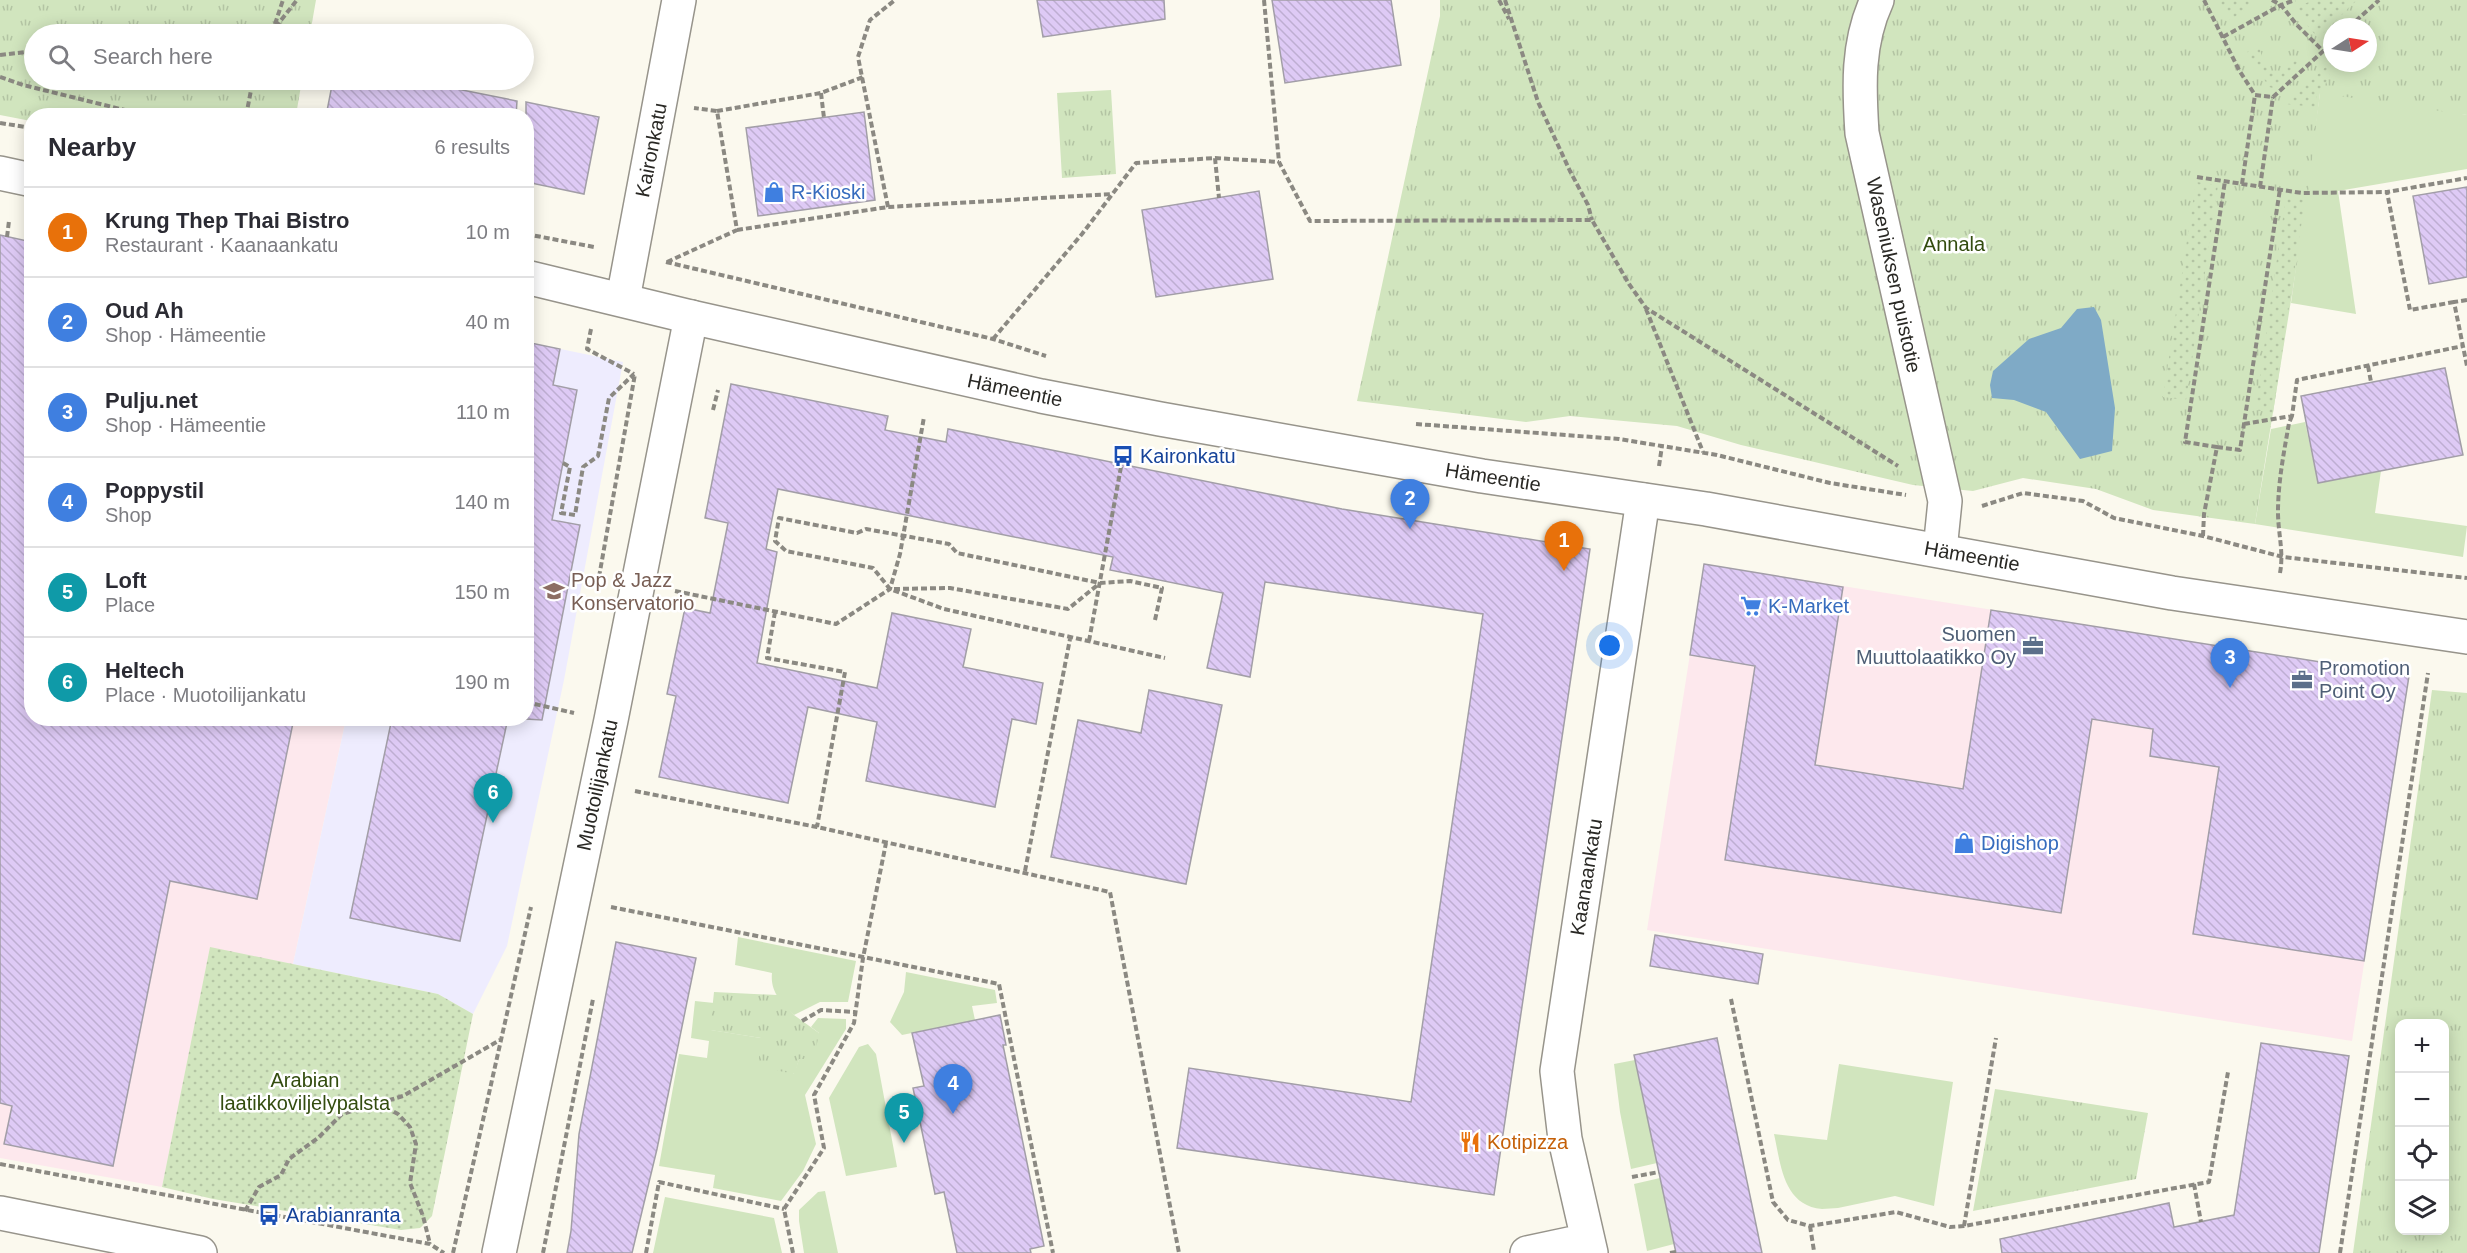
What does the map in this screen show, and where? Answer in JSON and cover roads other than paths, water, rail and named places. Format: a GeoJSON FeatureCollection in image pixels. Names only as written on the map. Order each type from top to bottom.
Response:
{"type":"FeatureCollection","features":[{"type":"Feature","properties":{"kind":"street","name":"Kaironkatu"},"geometry":{"type":"LineString","coordinates":[[623,299],[679,0]]}},
{"type":"Feature","properties":{"kind":"street","name":"Waseniuksen puistotie"},"geometry":{"type":"LineString","coordinates":[[1877,0],[1866,23],[1859,84],[1862,133],[1945,501],[1940,550]]}},
{"type":"Feature","properties":{"kind":"street"},"geometry":{"type":"LineString","coordinates":[[0,173],[24,178]]}},
{"type":"Feature","properties":{"kind":"street","name":"Hämeentie"},"geometry":{"type":"LineString","coordinates":[[534,279],[691,317],[1041,396],[1160,419],[1482,476],[1706,509],[2195,597],[2467,637]]}},
{"type":"Feature","properties":{"kind":"street","name":"Muotoilijankatu"},"geometry":{"type":"LineString","coordinates":[[500,1253],[609,731],[691,317]]}},
{"type":"Feature","properties":{"kind":"street","name":"Kaanaankatu"},"geometry":{"type":"LineString","coordinates":[[1590,1247],[1565,1139],[1557,1071],[1643,500]]}},
{"type":"Feature","properties":{"kind":"street"},"geometry":{"type":"LineString","coordinates":[[0,1213],[74,1240],[200,1253]]}},
{"type":"Feature","properties":{"kind":"street"},"geometry":{"type":"LineString","coordinates":[[1527,1253],[1590,1247]]}},
{"type":"Feature","properties":{"kind":"water"},"geometry":{"type":"Polygon","coordinates":[[[2094,307],[2101,320],[2115,408],[2112,451],[2080,459],[2046,412],[2014,400],[1992,398],[1990,385],[1993,371],[2029,339],[2061,328],[2077,309],[2094,307]]]}},
{"type":"Feature","properties":{"kind":"place","name":"R-Kioski"},"geometry":{"type":"Point","coordinates":[774,192]}},
{"type":"Feature","properties":{"kind":"place","name":"Kaironkatu"},"geometry":{"type":"Point","coordinates":[1123,456]}},
{"type":"Feature","properties":{"kind":"place","name":"Oud Ah"},"geometry":{"type":"Point","coordinates":[1410,529]}},
{"type":"Feature","properties":{"kind":"place","name":"Krung Thep Thai Bistro"},"geometry":{"type":"Point","coordinates":[1564,571]}},
{"type":"Feature","properties":{"kind":"place","name":"Pop & Jazz Konservatorio"},"geometry":{"type":"Point","coordinates":[554,591]}},
{"type":"Feature","properties":{"kind":"place","name":"K-Market"},"geometry":{"type":"Point","coordinates":[1751,606]}},
{"type":"Feature","properties":{"kind":"place","name":"Suomen Muuttolaatikko Oy"},"geometry":{"type":"Point","coordinates":[2033,646]}},
{"type":"Feature","properties":{"kind":"place","name":"Promotion Point Oy"},"geometry":{"type":"Point","coordinates":[2302,680]}},
{"type":"Feature","properties":{"kind":"place","name":"Pulju.net"},"geometry":{"type":"Point","coordinates":[2230,688]}},
{"type":"Feature","properties":{"kind":"place","name":"Heltech"},"geometry":{"type":"Point","coordinates":[493,823]}},
{"type":"Feature","properties":{"kind":"place","name":"Digishop"},"geometry":{"type":"Point","coordinates":[1964,843]}},
{"type":"Feature","properties":{"kind":"place","name":"Poppystil"},"geometry":{"type":"Point","coordinates":[953,1114]}},
{"type":"Feature","properties":{"kind":"place","name":"Kotipizza"},"geometry":{"type":"Point","coordinates":[1470,1142]}},
{"type":"Feature","properties":{"kind":"place","name":"Loft"},"geometry":{"type":"Point","coordinates":[904,1143]}},
{"type":"Feature","properties":{"kind":"place","name":"Arabianranta"},"geometry":{"type":"Point","coordinates":[269,1215]}},
{"type":"Feature","properties":{"kind":"park label","name":"Annala"},"geometry":{"type":"Point","coordinates":[1954,244]}},
{"type":"Feature","properties":{"kind":"park label","name":"Arabian laatikkoviljelypalsta"},"geometry":{"type":"Point","coordinates":[305,1092]}}]}
